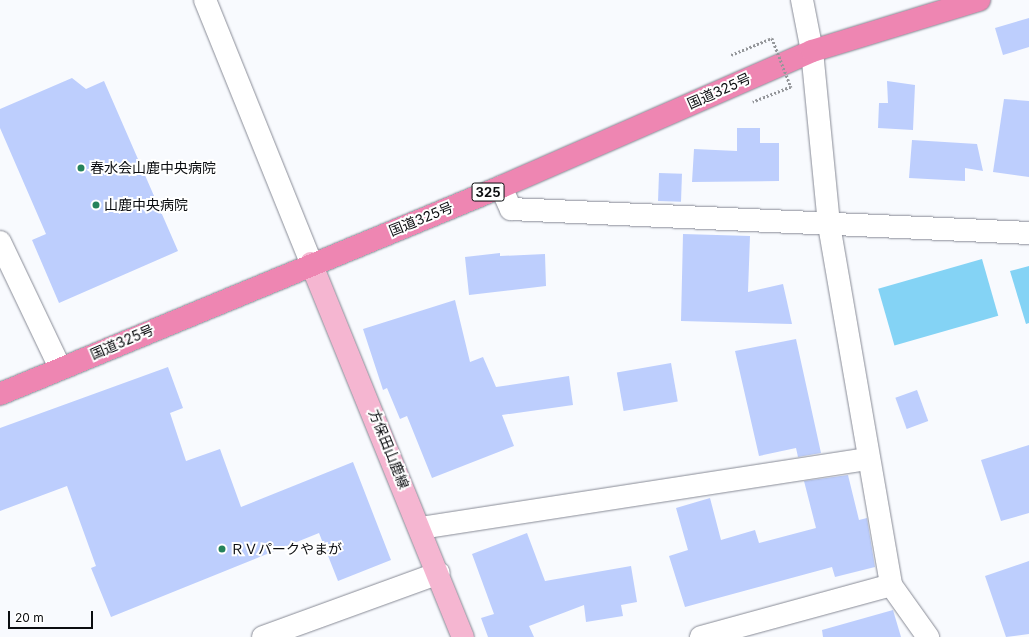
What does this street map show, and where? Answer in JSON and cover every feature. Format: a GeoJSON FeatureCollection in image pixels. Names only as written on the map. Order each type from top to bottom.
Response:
{"type":"FeatureCollection","features":[{"type":"Feature","properties":{"kind":"highway","name":"国道325号"},"geometry":{"type":"LineString","coordinates":[[0,394],[311,262],[501,187],[812,51],[979,0]]}},
{"type":"Feature","properties":{"kind":"main road","name":"方保田山鹿線"},"geometry":{"type":"LineString","coordinates":[[311,262],[421,528],[463,637]]}},
{"type":"Feature","properties":{"kind":"street"},"geometry":{"type":"LineString","coordinates":[[205,0],[311,262]]}},
{"type":"Feature","properties":{"kind":"street"},"geometry":{"type":"LineString","coordinates":[[802,0],[812,51],[829,225],[867,459],[891,585],[928,637]]}},
{"type":"Feature","properties":{"kind":"street"},"geometry":{"type":"LineString","coordinates":[[501,187],[511,209],[829,225],[1029,232]]}},
{"type":"Feature","properties":{"kind":"street"},"geometry":{"type":"LineString","coordinates":[[0,242],[60,368]]}},
{"type":"Feature","properties":{"kind":"street"},"geometry":{"type":"LineString","coordinates":[[421,528],[867,459]]}},
{"type":"Feature","properties":{"kind":"street"},"geometry":{"type":"LineString","coordinates":[[263,637],[439,573]]}},
{"type":"Feature","properties":{"kind":"street"},"geometry":{"type":"LineString","coordinates":[[701,637],[891,585]]}},
{"type":"Feature","properties":{"kind":"path"},"geometry":{"type":"LineString","coordinates":[[731,55],[772,38],[791,87],[753,102]]}},
{"type":"Feature","properties":{"kind":"water"},"geometry":{"type":"Polygon","coordinates":[[[982,259],[998,316],[894,345],[878,289],[982,259]]]}},
{"type":"Feature","properties":{"kind":"water"},"geometry":{"type":"Polygon","coordinates":[[[1029,266],[1029,323],[1026,324],[1010,271],[1029,266]]]}},
{"type":"Feature","properties":{"kind":"building"},"geometry":{"type":"Polygon","coordinates":[[[1029,18],[1029,47],[1003,55],[995,28],[1029,18]]]}},
{"type":"Feature","properties":{"kind":"building","name":"山鹿中央病院"},"geometry":{"type":"Polygon","coordinates":[[[72,78],[86,89],[104,81],[178,251],[59,303],[32,240],[46,234],[0,128],[0,109],[72,78]]]}},
{"type":"Feature","properties":{"kind":"building"},"geometry":{"type":"Polygon","coordinates":[[[887,81],[915,85],[913,130],[878,128],[879,103],[888,103],[887,81]]]}},
{"type":"Feature","properties":{"kind":"building"},"geometry":{"type":"Polygon","coordinates":[[[1004,99],[1029,101],[1029,177],[993,172],[1004,99]]]}},
{"type":"Feature","properties":{"kind":"building"},"geometry":{"type":"Polygon","coordinates":[[[737,128],[760,128],[760,143],[779,143],[779,181],[692,182],[694,149],[737,151],[737,128]]]}},
{"type":"Feature","properties":{"kind":"building"},"geometry":{"type":"Polygon","coordinates":[[[912,140],[977,144],[983,171],[965,168],[965,181],[909,178],[912,140]]]}},
{"type":"Feature","properties":{"kind":"building"},"geometry":{"type":"Polygon","coordinates":[[[659,173],[682,174],[681,202],[658,201],[659,173]]]}},
{"type":"Feature","properties":{"kind":"building"},"geometry":{"type":"Polygon","coordinates":[[[683,234],[750,236],[748,292],[783,284],[792,324],[681,321],[683,234]]]}},
{"type":"Feature","properties":{"kind":"building"},"geometry":{"type":"Polygon","coordinates":[[[500,253],[500,256],[545,254],[546,286],[469,295],[465,257],[500,253]]]}},
{"type":"Feature","properties":{"kind":"building"},"geometry":{"type":"Polygon","coordinates":[[[455,300],[470,362],[483,357],[496,387],[569,376],[573,405],[502,415],[514,446],[432,478],[407,416],[400,419],[387,388],[383,390],[363,329],[455,300]]]}},
{"type":"Feature","properties":{"kind":"building"},"geometry":{"type":"Polygon","coordinates":[[[796,339],[821,453],[798,457],[796,448],[759,456],[735,351],[796,339]]]}},
{"type":"Feature","properties":{"kind":"building"},"geometry":{"type":"Polygon","coordinates":[[[671,363],[678,401],[624,411],[617,373],[671,363]]]}},
{"type":"Feature","properties":{"kind":"building"},"geometry":{"type":"Polygon","coordinates":[[[168,367],[183,408],[170,413],[186,461],[220,449],[241,507],[353,462],[391,560],[338,581],[319,533],[111,617],[91,568],[96,566],[67,486],[0,511],[0,428],[168,367]]]}},
{"type":"Feature","properties":{"kind":"building"},"geometry":{"type":"Polygon","coordinates":[[[917,390],[928,421],[907,429],[895,398],[917,390]]]}},
{"type":"Feature","properties":{"kind":"building"},"geometry":{"type":"Polygon","coordinates":[[[1029,445],[1029,513],[1001,521],[981,460],[1029,445]]]}},
{"type":"Feature","properties":{"kind":"building"},"geometry":{"type":"Polygon","coordinates":[[[848,475],[859,520],[867,518],[875,567],[835,577],[832,567],[685,607],[669,556],[688,550],[676,508],[710,498],[721,540],[755,530],[759,543],[816,528],[804,481],[848,475]]]}},
{"type":"Feature","properties":{"kind":"building"},"geometry":{"type":"Polygon","coordinates":[[[527,533],[545,581],[631,566],[637,602],[621,605],[623,616],[586,622],[584,605],[529,626],[534,637],[488,637],[481,618],[494,614],[472,554],[527,533]]]}},
{"type":"Feature","properties":{"kind":"building"},"geometry":{"type":"Polygon","coordinates":[[[1029,561],[1029,634],[1006,637],[985,576],[1029,561]]]}},
{"type":"Feature","properties":{"kind":"building"},"geometry":{"type":"Polygon","coordinates":[[[893,610],[901,637],[823,637],[822,630],[893,610]]]}},
{"type":"Feature","properties":{"kind":"place","name":"春水会山鹿中央病院"},"geometry":{"type":"Point","coordinates":[81,168]}},
{"type":"Feature","properties":{"kind":"place","name":"山鹿中央病院"},"geometry":{"type":"Point","coordinates":[96,205]}},
{"type":"Feature","properties":{"kind":"place","name":"ＲＶパークやまが"},"geometry":{"type":"Point","coordinates":[222,549]}}]}
